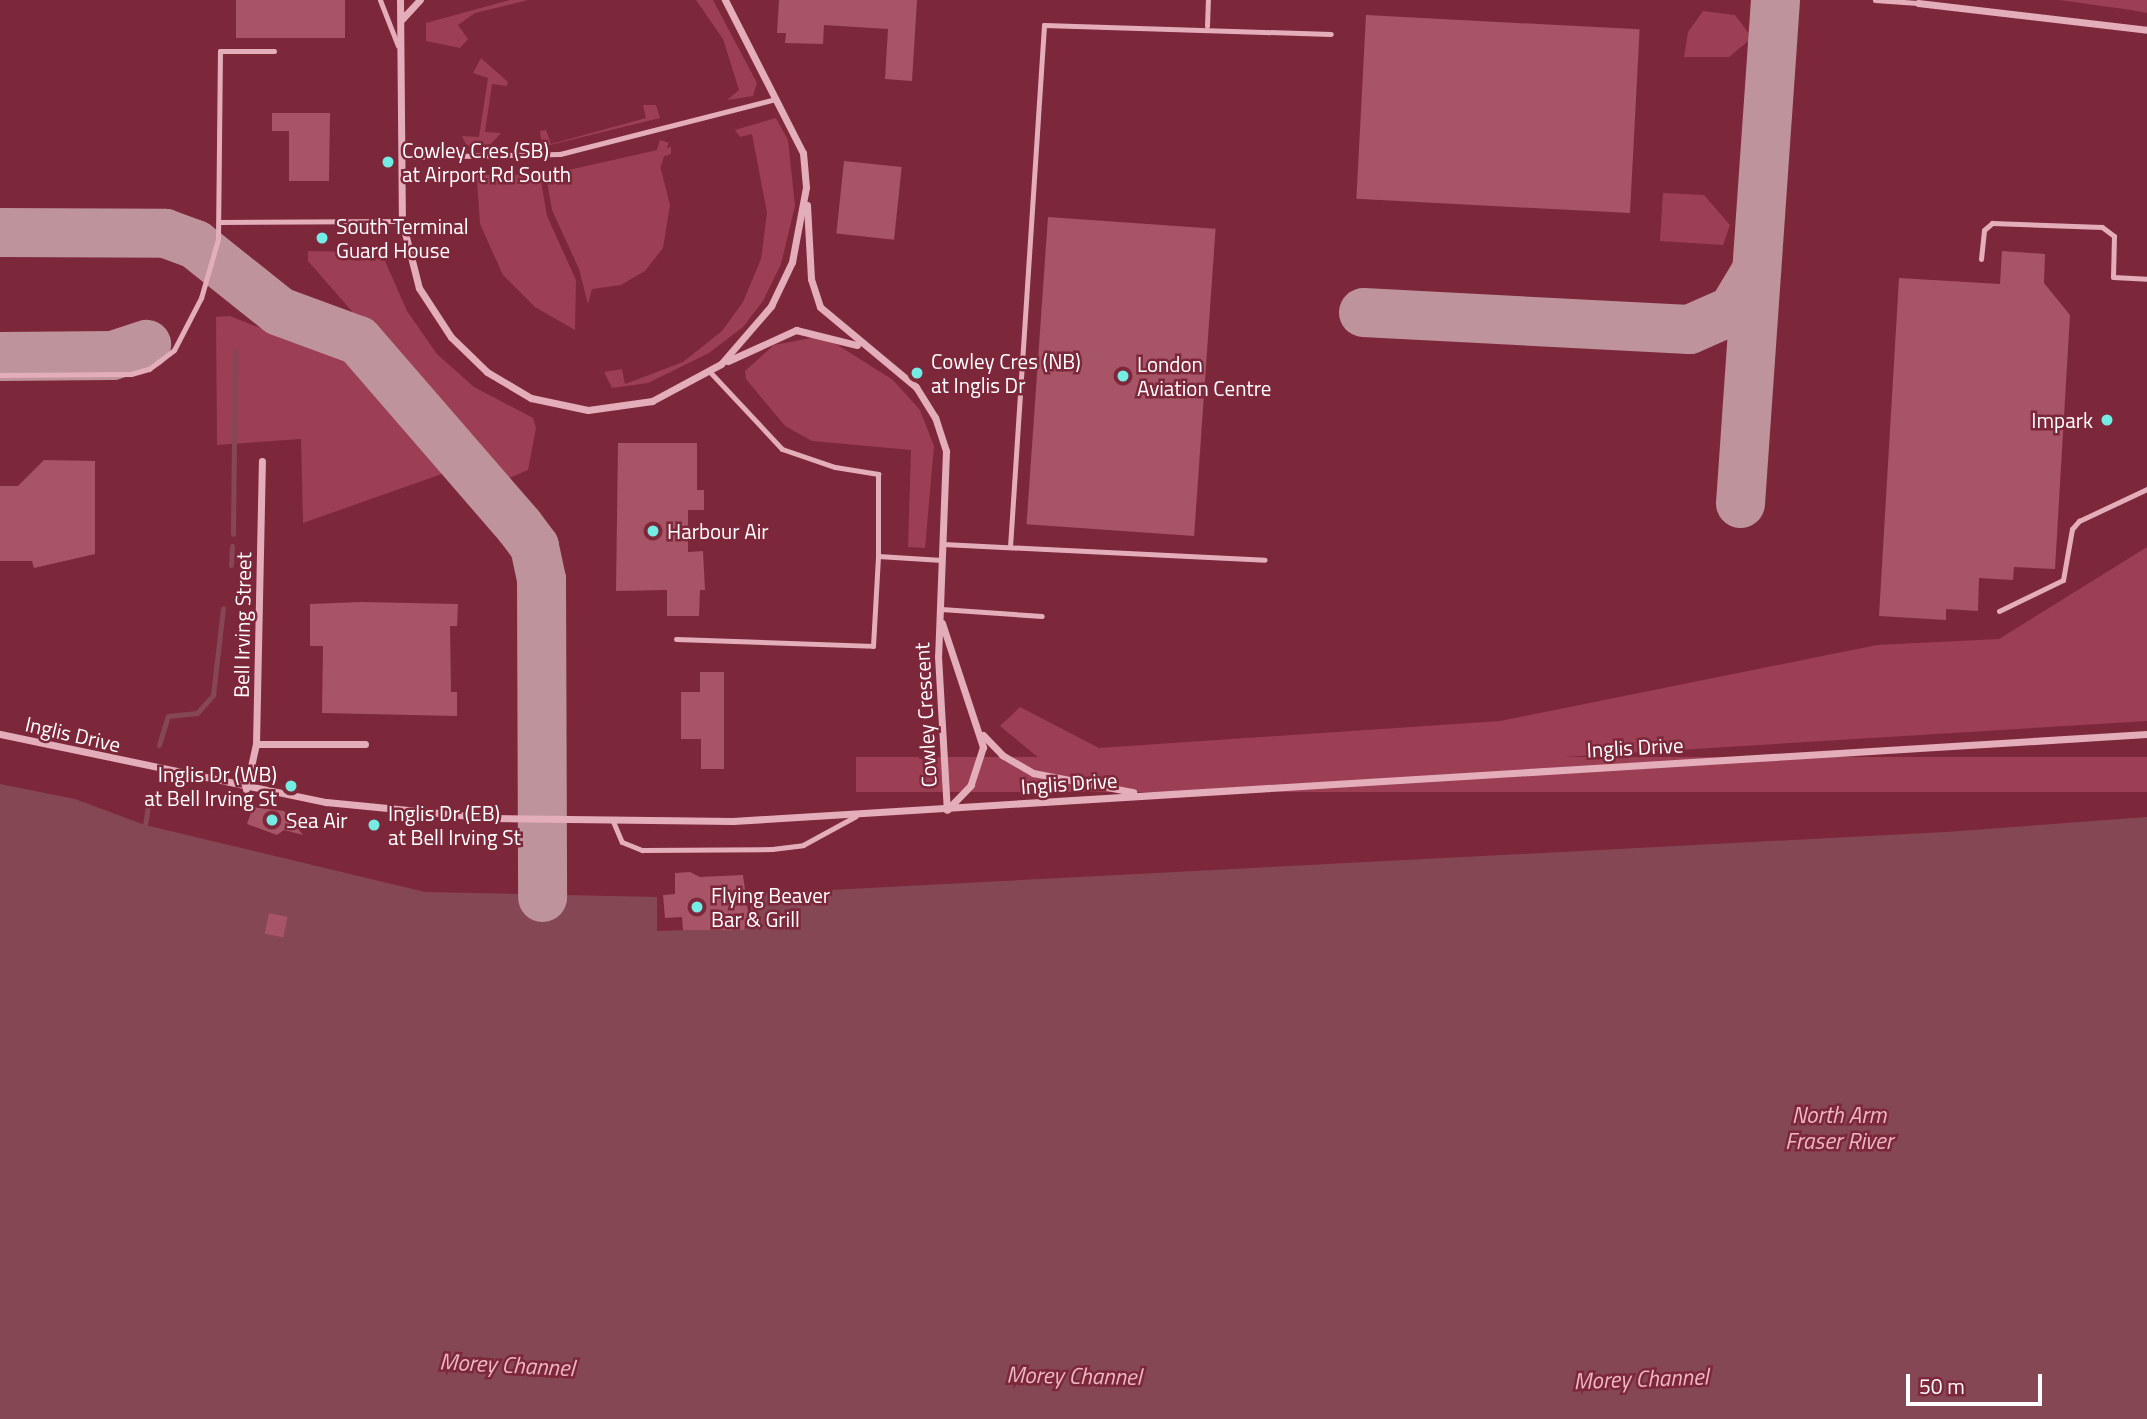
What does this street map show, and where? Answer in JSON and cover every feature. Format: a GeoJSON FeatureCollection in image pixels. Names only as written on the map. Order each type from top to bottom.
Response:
{"type":"FeatureCollection","features":[{"type":"Feature","properties":{"kind":"street"},"geometry":{"type":"LineString","coordinates":[[400,0],[402,221],[412,271],[439,321],[480,365],[530,398],[575,409],[631,407],[710,372],[721,364],[756,328],[782,285],[807,187]]}},
{"type":"Feature","properties":{"kind":"street"},"geometry":{"type":"LineString","coordinates":[[400,31],[403,15],[420,0]]}},
{"type":"Feature","properties":{"kind":"street"},"geometry":{"type":"LineString","coordinates":[[725,0],[796,132],[807,187],[814,295],[827,317],[863,346]]}},
{"type":"Feature","properties":{"kind":"street"},"geometry":{"type":"LineString","coordinates":[[1918,3],[2147,30]]}},
{"type":"Feature","properties":{"kind":"street"},"geometry":{"type":"LineString","coordinates":[[721,364],[796,330],[822,332],[863,346]]}},
{"type":"Feature","properties":{"kind":"street","name":"Cowley Crescent"},"geometry":{"type":"LineString","coordinates":[[863,346],[903,374],[935,417],[947,473],[940,612],[947,810]]}},
{"type":"Feature","properties":{"kind":"street","name":"Bell Irving Street"},"geometry":{"type":"LineString","coordinates":[[246,789],[256,744],[262,460]]}},
{"type":"Feature","properties":{"kind":"street","name":"Cowley Crescent"},"geometry":{"type":"LineString","coordinates":[[940,612],[983,747],[979,770],[947,810]]}},
{"type":"Feature","properties":{"kind":"street"},"geometry":{"type":"LineString","coordinates":[[974,721],[992,747],[1032,773],[1071,784],[1151,794]]}},
{"type":"Feature","properties":{"kind":"street","name":"Inglis Drive"},"geometry":{"type":"LineString","coordinates":[[0,734],[246,789],[490,818],[612,819],[856,816],[1151,794],[2147,734]]}},
{"type":"Feature","properties":{"kind":"street"},"geometry":{"type":"LineString","coordinates":[[256,744],[365,744]]}},
{"type":"Feature","properties":{"kind":"lane"},"geometry":{"type":"LineString","coordinates":[[380,0],[401,58]]}},
{"type":"Feature","properties":{"kind":"lane"},"geometry":{"type":"LineString","coordinates":[[1206,26],[1208,0]]}},
{"type":"Feature","properties":{"kind":"lane"},"geometry":{"type":"LineString","coordinates":[[1875,0],[1918,3]]}},
{"type":"Feature","properties":{"kind":"lane"},"geometry":{"type":"LineString","coordinates":[[1010,547],[1044,25],[1191,33],[1206,26],[1331,34]]}},
{"type":"Feature","properties":{"kind":"lane"},"geometry":{"type":"LineString","coordinates":[[0,375],[131,374],[166,358],[201,298],[219,222],[220,51],[274,51]]}},
{"type":"Feature","properties":{"kind":"lane"},"geometry":{"type":"LineString","coordinates":[[400,157],[561,154],[779,98]]}},
{"type":"Feature","properties":{"kind":"lane"},"geometry":{"type":"LineString","coordinates":[[219,222],[402,221]]}},
{"type":"Feature","properties":{"kind":"lane"},"geometry":{"type":"LineString","coordinates":[[1981,259],[1984,230],[1992,223],[2102,228],[2114,236],[2113,277],[2147,279]]}},
{"type":"Feature","properties":{"kind":"lane"},"geometry":{"type":"LineString","coordinates":[[676,639],[873,646],[878,556],[878,474],[835,467],[782,449],[710,372]]}},
{"type":"Feature","properties":{"kind":"lane"},"geometry":{"type":"LineString","coordinates":[[1999,611],[2063,580],[2072,529],[2079,522],[2147,489]]}},
{"type":"Feature","properties":{"kind":"lane"},"geometry":{"type":"LineString","coordinates":[[943,544],[1265,560]]}},
{"type":"Feature","properties":{"kind":"lane"},"geometry":{"type":"LineString","coordinates":[[878,556],[942,559]]}},
{"type":"Feature","properties":{"kind":"lane"},"geometry":{"type":"LineString","coordinates":[[940,612],[1042,615]]}},
{"type":"Feature","properties":{"kind":"lane"},"geometry":{"type":"LineString","coordinates":[[612,819],[622,842],[642,850],[772,849],[803,845],[856,816]]}},
{"type":"Feature","properties":{"kind":"shaded area"},"geometry":{"type":"Polygon","coordinates":[[[510,0],[528,0],[475,13],[458,25],[468,39],[460,48],[426,41],[426,23],[510,0]]]}},
{"type":"Feature","properties":{"kind":"shaded area"},"geometry":{"type":"Polygon","coordinates":[[[696,0],[713,0],[757,83],[753,96],[727,100],[739,90],[723,39],[696,0]]]}},
{"type":"Feature","properties":{"kind":"shaded area"},"geometry":{"type":"Polygon","coordinates":[[[2059,0],[2147,0],[2147,13],[2131,10],[2059,0]]]}},
{"type":"Feature","properties":{"kind":"shaded area"},"geometry":{"type":"Polygon","coordinates":[[[1703,11],[1735,15],[1752,38],[1729,57],[1684,57],[1688,32],[1703,11]]]}},
{"type":"Feature","properties":{"kind":"shaded area"},"geometry":{"type":"Polygon","coordinates":[[[481,58],[508,82],[507,86],[492,84],[485,132],[501,133],[488,147],[467,146],[462,136],[479,137],[488,78],[473,73],[481,58]]]}},
{"type":"Feature","properties":{"kind":"shaded area"},"geometry":{"type":"Polygon","coordinates":[[[643,105],[656,105],[660,118],[542,147],[540,131],[546,130],[551,144],[646,118],[643,105]]]}},
{"type":"Feature","properties":{"kind":"shaded area"},"geometry":{"type":"Polygon","coordinates":[[[776,118],[788,140],[795,206],[781,264],[763,301],[743,327],[709,353],[648,383],[612,388],[604,372],[622,369],[625,384],[683,362],[722,331],[743,302],[761,259],[767,213],[752,134],[740,137],[735,130],[776,118]]]}},
{"type":"Feature","properties":{"kind":"shaded area"},"geometry":{"type":"Polygon","coordinates":[[[660,140],[669,143],[632,255],[624,252],[660,140]]]}},
{"type":"Feature","properties":{"kind":"shaded area"},"geometry":{"type":"Polygon","coordinates":[[[671,147],[671,154],[658,158],[670,205],[663,248],[645,271],[621,285],[592,289],[588,304],[579,269],[552,210],[546,175],[671,147]]]}},
{"type":"Feature","properties":{"kind":"shaded area"},"geometry":{"type":"Polygon","coordinates":[[[462,175],[540,175],[547,216],[576,280],[575,330],[535,307],[503,275],[480,224],[477,180],[462,175]]]}},
{"type":"Feature","properties":{"kind":"shaded area"},"geometry":{"type":"Polygon","coordinates":[[[1663,193],[1704,195],[1730,225],[1723,245],[1660,241],[1663,193]]]}},
{"type":"Feature","properties":{"kind":"shaded area"},"geometry":{"type":"Polygon","coordinates":[[[308,251],[358,252],[385,261],[407,311],[437,354],[474,387],[533,418],[536,428],[528,470],[507,479],[493,473],[308,261],[308,251]]]}},
{"type":"Feature","properties":{"kind":"shaded area"},"geometry":{"type":"Polygon","coordinates":[[[230,316],[275,334],[351,342],[453,470],[303,523],[301,439],[217,445],[216,317],[230,316]]]}},
{"type":"Feature","properties":{"kind":"shaded area"},"geometry":{"type":"Polygon","coordinates":[[[816,337],[836,344],[893,380],[920,410],[934,446],[925,548],[908,547],[911,450],[812,441],[785,426],[746,379],[745,371],[774,345],[816,337]]]}},
{"type":"Feature","properties":{"kind":"shaded area"},"geometry":{"type":"Polygon","coordinates":[[[2147,547],[2147,721],[1129,784],[1039,758],[1000,726],[1020,707],[1099,748],[1500,721],[1877,645],[1999,639],[2147,547]]]}},
{"type":"Feature","properties":{"kind":"shaded area"},"geometry":{"type":"Polygon","coordinates":[[[856,757],[2147,757],[2147,792],[856,792],[856,757]]]}},
{"type":"Feature","properties":{"kind":"water","name":"North Arm Fraser River"},"geometry":{"type":"Polygon","coordinates":[[[0,784],[75,799],[145,825],[425,892],[657,897],[657,931],[751,928],[751,894],[1946,832],[2147,817],[2147,1419],[0,1419],[0,784]]]}},
{"type":"Feature","properties":{"kind":"building"},"geometry":{"type":"Polygon","coordinates":[[[236,0],[345,0],[345,38],[236,38],[236,0]]]}},
{"type":"Feature","properties":{"kind":"building"},"geometry":{"type":"Polygon","coordinates":[[[779,0],[917,0],[912,81],[885,79],[888,29],[824,25],[823,44],[785,43],[786,33],[777,33],[779,0]]]}},
{"type":"Feature","properties":{"kind":"building"},"geometry":{"type":"Polygon","coordinates":[[[1366,15],[1640,29],[1630,213],[1356,199],[1366,15]]]}},
{"type":"Feature","properties":{"kind":"building"},"geometry":{"type":"Polygon","coordinates":[[[272,113],[330,113],[329,181],[289,181],[289,131],[272,131],[272,113]]]}},
{"type":"Feature","properties":{"kind":"building"},"geometry":{"type":"Polygon","coordinates":[[[844,161],[902,167],[894,240],[836,234],[844,161]]]}},
{"type":"Feature","properties":{"kind":"building","name":"London Aviation Centre"},"geometry":{"type":"Polygon","coordinates":[[[1048,217],[1216,229],[1194,536],[1027,524],[1048,217]]]}},
{"type":"Feature","properties":{"kind":"building"},"geometry":{"type":"Polygon","coordinates":[[[2002,251],[2045,254],[2044,283],[2070,315],[2055,569],[2014,567],[2013,580],[1979,578],[1978,611],[1946,609],[1946,620],[1879,616],[1899,278],[2000,284],[2002,251]]]}},
{"type":"Feature","properties":{"kind":"building","name":"Harbour Air"},"geometry":{"type":"Polygon","coordinates":[[[618,443],[697,443],[697,490],[704,490],[704,510],[688,510],[688,552],[703,551],[705,590],[700,590],[699,616],[667,616],[667,590],[616,591],[618,443]]]}},
{"type":"Feature","properties":{"kind":"building"},"geometry":{"type":"Polygon","coordinates":[[[44,460],[95,461],[95,554],[34,568],[32,561],[0,561],[0,486],[18,486],[44,460]]]}},
{"type":"Feature","properties":{"kind":"building"},"geometry":{"type":"Polygon","coordinates":[[[310,604],[458,604],[457,626],[450,626],[451,692],[457,692],[457,716],[322,713],[323,646],[310,646],[310,604]]]}},
{"type":"Feature","properties":{"kind":"building"},"geometry":{"type":"Polygon","coordinates":[[[700,672],[724,672],[724,769],[701,769],[701,739],[681,739],[681,692],[700,692],[700,672]]]}},
{"type":"Feature","properties":{"kind":"building","name":"Sea Air"},"geometry":{"type":"Polygon","coordinates":[[[253,807],[284,811],[303,835],[284,830],[277,835],[247,824],[253,807]]]}},
{"type":"Feature","properties":{"kind":"building"},"geometry":{"type":"Polygon","coordinates":[[[690,872],[700,877],[743,875],[748,912],[744,930],[683,930],[682,917],[665,918],[663,895],[675,894],[675,873],[690,872]]]}},
{"type":"Feature","properties":{"kind":"building"},"geometry":{"type":"Polygon","coordinates":[[[269,913],[288,917],[283,937],[265,934],[269,913]]]}},
{"type":"Feature","properties":{"kind":"waterway"},"geometry":{"type":"LineString","coordinates":[[233,534],[235,350]]}},
{"type":"Feature","properties":{"kind":"waterway"},"geometry":{"type":"LineString","coordinates":[[231,565],[232,546]]}},
{"type":"Feature","properties":{"kind":"waterway"},"geometry":{"type":"LineString","coordinates":[[159,745],[168,716],[197,713],[213,695],[223,609]]}},
{"type":"Feature","properties":{"kind":"waterway"},"geometry":{"type":"LineString","coordinates":[[145,825],[148,807]]}},
{"type":"Feature","properties":{"kind":"taxiway"},"geometry":{"type":"LineString","coordinates":[[1740,503],[1775,0]]}},
{"type":"Feature","properties":{"kind":"taxiway"},"geometry":{"type":"LineString","coordinates":[[0,232],[165,233],[195,244],[279,311],[358,340],[519,526],[534,546],[541,579],[542,897]]}},
{"type":"Feature","properties":{"kind":"taxiway"},"geometry":{"type":"LineString","coordinates":[[1363,312],[1689,329],[1732,310],[1756,270]]}},
{"type":"Feature","properties":{"kind":"taxiway"},"geometry":{"type":"LineString","coordinates":[[0,356],[112,355],[146,344]]}},
{"type":"Feature","properties":{"kind":"place","name":"Cowley Cres (SB) at Airport Rd South"},"geometry":{"type":"Point","coordinates":[388,162]}},
{"type":"Feature","properties":{"kind":"place","name":"South Terminal Guard House"},"geometry":{"type":"Point","coordinates":[322,238]}},
{"type":"Feature","properties":{"kind":"place","name":"Cowley Cres (NB) at Inglis Dr"},"geometry":{"type":"Point","coordinates":[917,373]}},
{"type":"Feature","properties":{"kind":"place","name":"London Aviation Centre"},"geometry":{"type":"Point","coordinates":[1123,376]}},
{"type":"Feature","properties":{"kind":"place","name":"Impark"},"geometry":{"type":"Point","coordinates":[2107,420]}},
{"type":"Feature","properties":{"kind":"place","name":"Harbour Air"},"geometry":{"type":"Point","coordinates":[653,531]}},
{"type":"Feature","properties":{"kind":"place","name":"Inglis Dr (WB) at Bell Irving St"},"geometry":{"type":"Point","coordinates":[291,786]}},
{"type":"Feature","properties":{"kind":"place","name":"Sea Air"},"geometry":{"type":"Point","coordinates":[272,820]}},
{"type":"Feature","properties":{"kind":"place","name":"Inglis Dr (EB) at Bell Irving St"},"geometry":{"type":"Point","coordinates":[374,825]}},
{"type":"Feature","properties":{"kind":"place","name":"Flying Beaver Bar & Grill"},"geometry":{"type":"Point","coordinates":[697,907]}},
{"type":"Feature","properties":{"kind":"water label","name":"Morey Channel"},"geometry":{"type":"Point","coordinates":[507,1365]}},
{"type":"Feature","properties":{"kind":"water label","name":"Morey Channel"},"geometry":{"type":"Point","coordinates":[1074,1376]}},
{"type":"Feature","properties":{"kind":"water label","name":"Morey Channel"},"geometry":{"type":"Point","coordinates":[1641,1379]}}]}
